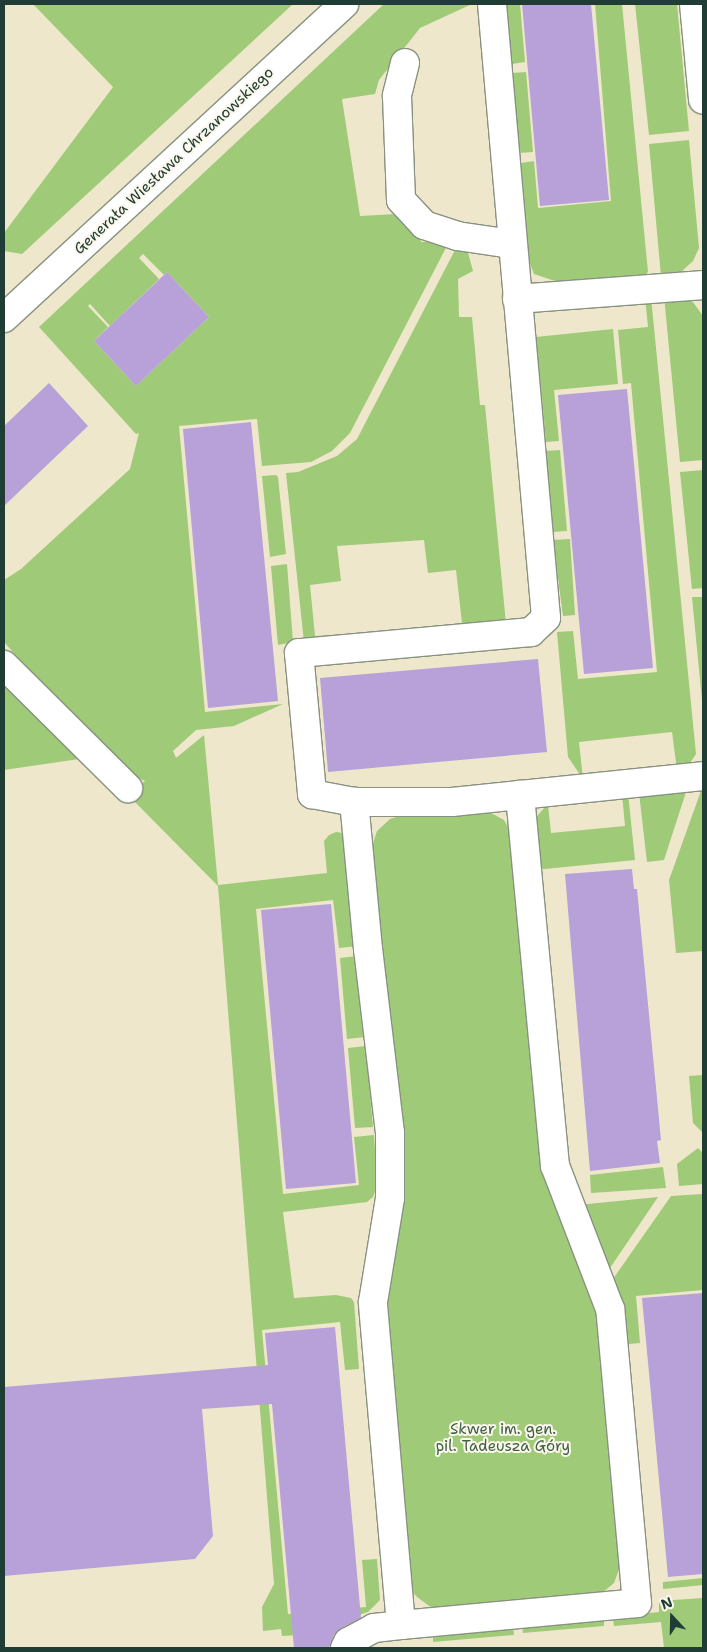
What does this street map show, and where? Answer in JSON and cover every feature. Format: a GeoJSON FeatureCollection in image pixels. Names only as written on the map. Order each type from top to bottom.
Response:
{"type":"FeatureCollection","features":[{"type":"Feature","properties":{"kind":"street","name":"Generała Wiesława Chrzanowskiego"},"geometry":{"type":"LineString","coordinates":[[6,313],[344,4]]}},
{"type":"Feature","properties":{"kind":"street"},"geometry":{"type":"LineString","coordinates":[[492,4],[546,618],[530,632],[299,653],[312,794],[354,802],[452,802],[703,776]]}},
{"type":"Feature","properties":{"kind":"street"},"geometry":{"type":"LineString","coordinates":[[694,4],[703,100]]}},
{"type":"Feature","properties":{"kind":"street"},"geometry":{"type":"LineString","coordinates":[[405,63],[397,96],[401,200],[424,225],[457,236],[512,244]]}},
{"type":"Feature","properties":{"kind":"street"},"geometry":{"type":"LineString","coordinates":[[518,299],[703,285]]}},
{"type":"Feature","properties":{"kind":"street"},"geometry":{"type":"LineString","coordinates":[[4,665],[128,788]]}},
{"type":"Feature","properties":{"kind":"street"},"geometry":{"type":"LineString","coordinates":[[345,1648],[348,1642],[374,1628],[636,1603],[610,1309],[555,1166],[520,795]]}},
{"type":"Feature","properties":{"kind":"street"},"geometry":{"type":"LineString","coordinates":[[354,802],[368,949],[390,1133],[390,1198],[373,1302],[401,1625]]}},
{"type":"Feature","properties":{"kind":"green space"},"geometry":{"type":"Polygon","coordinates":[[[33,4],[293,4],[22,254],[4,251],[4,233],[113,87],[33,4]]]}},
{"type":"Feature","properties":{"kind":"green space"},"geometry":{"type":"Polygon","coordinates":[[[384,4],[472,4],[420,28],[379,80],[375,94],[342,99],[360,216],[396,214],[422,242],[449,242],[350,433],[332,451],[311,462],[262,466],[257,419],[179,426],[205,712],[283,704],[234,726],[196,730],[173,751],[176,758],[204,735],[218,885],[327,873],[324,841],[329,835],[336,832],[343,833],[358,946],[339,948],[333,900],[256,909],[283,1194],[359,1185],[354,1137],[374,1135],[376,1164],[376,1189],[373,1197],[367,1202],[283,1212],[294,1298],[336,1295],[351,1298],[354,1302],[359,1369],[345,1370],[340,1322],[262,1330],[288,1614],[366,1607],[362,1560],[377,1559],[380,1600],[368,1612],[298,1635],[282,1636],[281,1629],[263,1631],[262,1607],[274,1584],[218,886],[128,795],[145,781],[113,765],[4,642],[4,580],[21,569],[130,469],[139,433],[136,434],[39,327],[384,4]],[[143,254],[139,258],[159,279],[110,326],[90,304],[88,306],[108,327],[94,341],[136,386],[209,317],[167,272],[164,275],[143,254]]]}},
{"type":"Feature","properties":{"kind":"green space"},"geometry":{"type":"Polygon","coordinates":[[[506,4],[520,4],[525,62],[512,64],[506,4]]]}},
{"type":"Feature","properties":{"kind":"green space"},"geometry":{"type":"Polygon","coordinates":[[[595,4],[622,4],[648,272],[645,276],[561,283],[534,274],[530,264],[521,163],[534,161],[538,208],[611,201],[595,4]]]}},
{"type":"Feature","properties":{"kind":"green space"},"geometry":{"type":"Polygon","coordinates":[[[635,4],[677,4],[689,131],[649,135],[635,4]]]}},
{"type":"Feature","properties":{"kind":"green space"},"geometry":{"type":"Polygon","coordinates":[[[526,72],[533,152],[519,153],[512,73],[526,72]]]}},
{"type":"Feature","properties":{"kind":"green space"},"geometry":{"type":"Polygon","coordinates":[[[689,140],[699,248],[693,261],[681,272],[661,276],[649,144],[689,140]]]}},
{"type":"Feature","properties":{"kind":"green space"},"geometry":{"type":"Polygon","coordinates":[[[467,249],[473,271],[458,279],[459,317],[472,317],[480,405],[485,405],[506,624],[433,631],[433,626],[462,623],[456,570],[428,573],[424,540],[337,546],[341,581],[310,585],[315,636],[345,634],[345,638],[304,642],[286,473],[298,472],[337,456],[357,439],[455,250],[467,249]]]}},
{"type":"Feature","properties":{"kind":"green space"},"geometry":{"type":"Polygon","coordinates":[[[664,296],[683,296],[693,302],[703,316],[703,460],[680,462],[664,296]]]}},
{"type":"Feature","properties":{"kind":"green space"},"geometry":{"type":"Polygon","coordinates":[[[645,297],[651,297],[696,754],[686,769],[677,770],[672,732],[579,742],[583,779],[568,757],[557,632],[573,631],[578,679],[657,672],[631,383],[623,384],[618,330],[648,327],[645,297]]]}},
{"type":"Feature","properties":{"kind":"green space"},"geometry":{"type":"Polygon","coordinates":[[[613,329],[618,384],[554,390],[559,441],[546,442],[536,337],[613,329]]]}},
{"type":"Feature","properties":{"kind":"green space"},"geometry":{"type":"Polygon","coordinates":[[[560,450],[567,531],[552,532],[545,451],[560,450]]]}},
{"type":"Feature","properties":{"kind":"green space"},"geometry":{"type":"Polygon","coordinates":[[[703,470],[703,588],[692,589],[680,472],[703,470]]]}},
{"type":"Feature","properties":{"kind":"green space"},"geometry":{"type":"Polygon","coordinates":[[[276,475],[278,477],[286,554],[270,557],[262,476],[276,475]]]}},
{"type":"Feature","properties":{"kind":"green space"},"geometry":{"type":"Polygon","coordinates":[[[570,539],[575,615],[563,616],[553,540],[570,539]]]}},
{"type":"Feature","properties":{"kind":"green space"},"geometry":{"type":"Polygon","coordinates":[[[287,564],[293,642],[278,645],[271,566],[287,564]]]}},
{"type":"Feature","properties":{"kind":"green space"},"geometry":{"type":"Polygon","coordinates":[[[692,597],[703,597],[703,711],[692,597]]]}},
{"type":"Feature","properties":{"kind":"green space"},"geometry":{"type":"Polygon","coordinates":[[[4,683],[79,759],[4,770],[4,683]]]}},
{"type":"Feature","properties":{"kind":"green space"},"geometry":{"type":"Polygon","coordinates":[[[702,788],[703,951],[676,953],[669,880],[702,788]]]}},
{"type":"Feature","properties":{"kind":"green space"},"geometry":{"type":"Polygon","coordinates":[[[687,789],[664,860],[647,862],[639,793],[687,789]]]}},
{"type":"Feature","properties":{"kind":"green space"},"geometry":{"type":"Polygon","coordinates":[[[628,793],[635,860],[535,870],[532,826],[545,807],[548,805],[551,833],[625,826],[622,794],[628,793]]]}},
{"type":"Feature","properties":{"kind":"green space","name":"Skwer im. gen. pil. Tadeusza Góry"},"geometry":{"type":"Polygon","coordinates":[[[482,808],[504,820],[511,833],[532,1043],[596,1302],[620,1567],[614,1583],[601,1594],[436,1611],[417,1597],[411,1590],[386,1328],[389,1307],[385,1306],[371,849],[377,831],[390,819],[402,815],[482,808]]]}},
{"type":"Feature","properties":{"kind":"green space"},"geometry":{"type":"Polygon","coordinates":[[[358,956],[365,1037],[347,1039],[340,958],[358,956]]]}},
{"type":"Feature","properties":{"kind":"green space"},"geometry":{"type":"Polygon","coordinates":[[[366,1046],[373,1127],[355,1128],[348,1048],[366,1046]]]}},
{"type":"Feature","properties":{"kind":"green space"},"geometry":{"type":"Polygon","coordinates":[[[703,1075],[703,1133],[693,1123],[689,1076],[703,1075]]]}},
{"type":"Feature","properties":{"kind":"green space"},"geometry":{"type":"Polygon","coordinates":[[[698,1148],[703,1153],[703,1184],[679,1186],[677,1164],[698,1148]]]}},
{"type":"Feature","properties":{"kind":"green space"},"geometry":{"type":"Polygon","coordinates":[[[663,1167],[666,1188],[591,1193],[590,1175],[663,1167]]]}},
{"type":"Feature","properties":{"kind":"green space"},"geometry":{"type":"Polygon","coordinates":[[[703,1194],[703,1290],[636,1296],[640,1343],[628,1344],[624,1306],[613,1279],[671,1196],[703,1194]]]}},
{"type":"Feature","properties":{"kind":"green space"},"geometry":{"type":"Polygon","coordinates":[[[658,1197],[606,1274],[578,1205],[658,1197]]]}},
{"type":"Feature","properties":{"kind":"green space"},"geometry":{"type":"Polygon","coordinates":[[[703,1578],[703,1585],[663,1589],[663,1582],[703,1578]]]}},
{"type":"Feature","properties":{"kind":"green space"},"geometry":{"type":"Polygon","coordinates":[[[703,1598],[703,1648],[664,1648],[661,1622],[614,1626],[613,1617],[659,1612],[659,1601],[703,1598]]]}},
{"type":"Feature","properties":{"kind":"green space"},"geometry":{"type":"Polygon","coordinates":[[[604,1617],[604,1626],[523,1633],[522,1625],[604,1617]]]}},
{"type":"Feature","properties":{"kind":"green space"},"geometry":{"type":"Polygon","coordinates":[[[513,1625],[514,1635],[433,1642],[433,1633],[513,1625]]]}},
{"type":"Feature","properties":{"kind":"building"},"geometry":{"type":"Polygon","coordinates":[[[522,4],[591,4],[609,200],[540,206],[522,4]]]}},
{"type":"Feature","properties":{"kind":"building"},"geometry":{"type":"Polygon","coordinates":[[[167,272],[209,317],[136,386],[94,341],[167,272]]]}},
{"type":"Feature","properties":{"kind":"building"},"geometry":{"type":"Polygon","coordinates":[[[49,383],[88,426],[4,506],[4,426],[49,383]]]}},
{"type":"Feature","properties":{"kind":"building"},"geometry":{"type":"Polygon","coordinates":[[[627,389],[653,668],[584,674],[558,395],[627,389]]]}},
{"type":"Feature","properties":{"kind":"building"},"geometry":{"type":"Polygon","coordinates":[[[251,422],[278,701],[208,708],[183,429],[251,422]]]}},
{"type":"Feature","properties":{"kind":"building"},"geometry":{"type":"Polygon","coordinates":[[[538,659],[547,752],[328,772],[320,678],[538,659]]]}},
{"type":"Feature","properties":{"kind":"building"},"geometry":{"type":"Polygon","coordinates":[[[632,869],[634,889],[637,889],[661,1140],[657,1141],[660,1163],[590,1171],[565,874],[632,869]]]}},
{"type":"Feature","properties":{"kind":"building"},"geometry":{"type":"Polygon","coordinates":[[[331,904],[356,1183],[286,1189],[261,910],[331,904]]]}},
{"type":"Feature","properties":{"kind":"building"},"geometry":{"type":"Polygon","coordinates":[[[703,1293],[703,1574],[668,1577],[642,1298],[703,1293]]]}},
{"type":"Feature","properties":{"kind":"building"},"geometry":{"type":"Polygon","coordinates":[[[335,1327],[361,1618],[340,1629],[334,1635],[329,1648],[294,1648],[272,1404],[202,1409],[213,1536],[195,1559],[4,1576],[4,1387],[268,1365],[265,1333],[335,1327]]]}}]}
